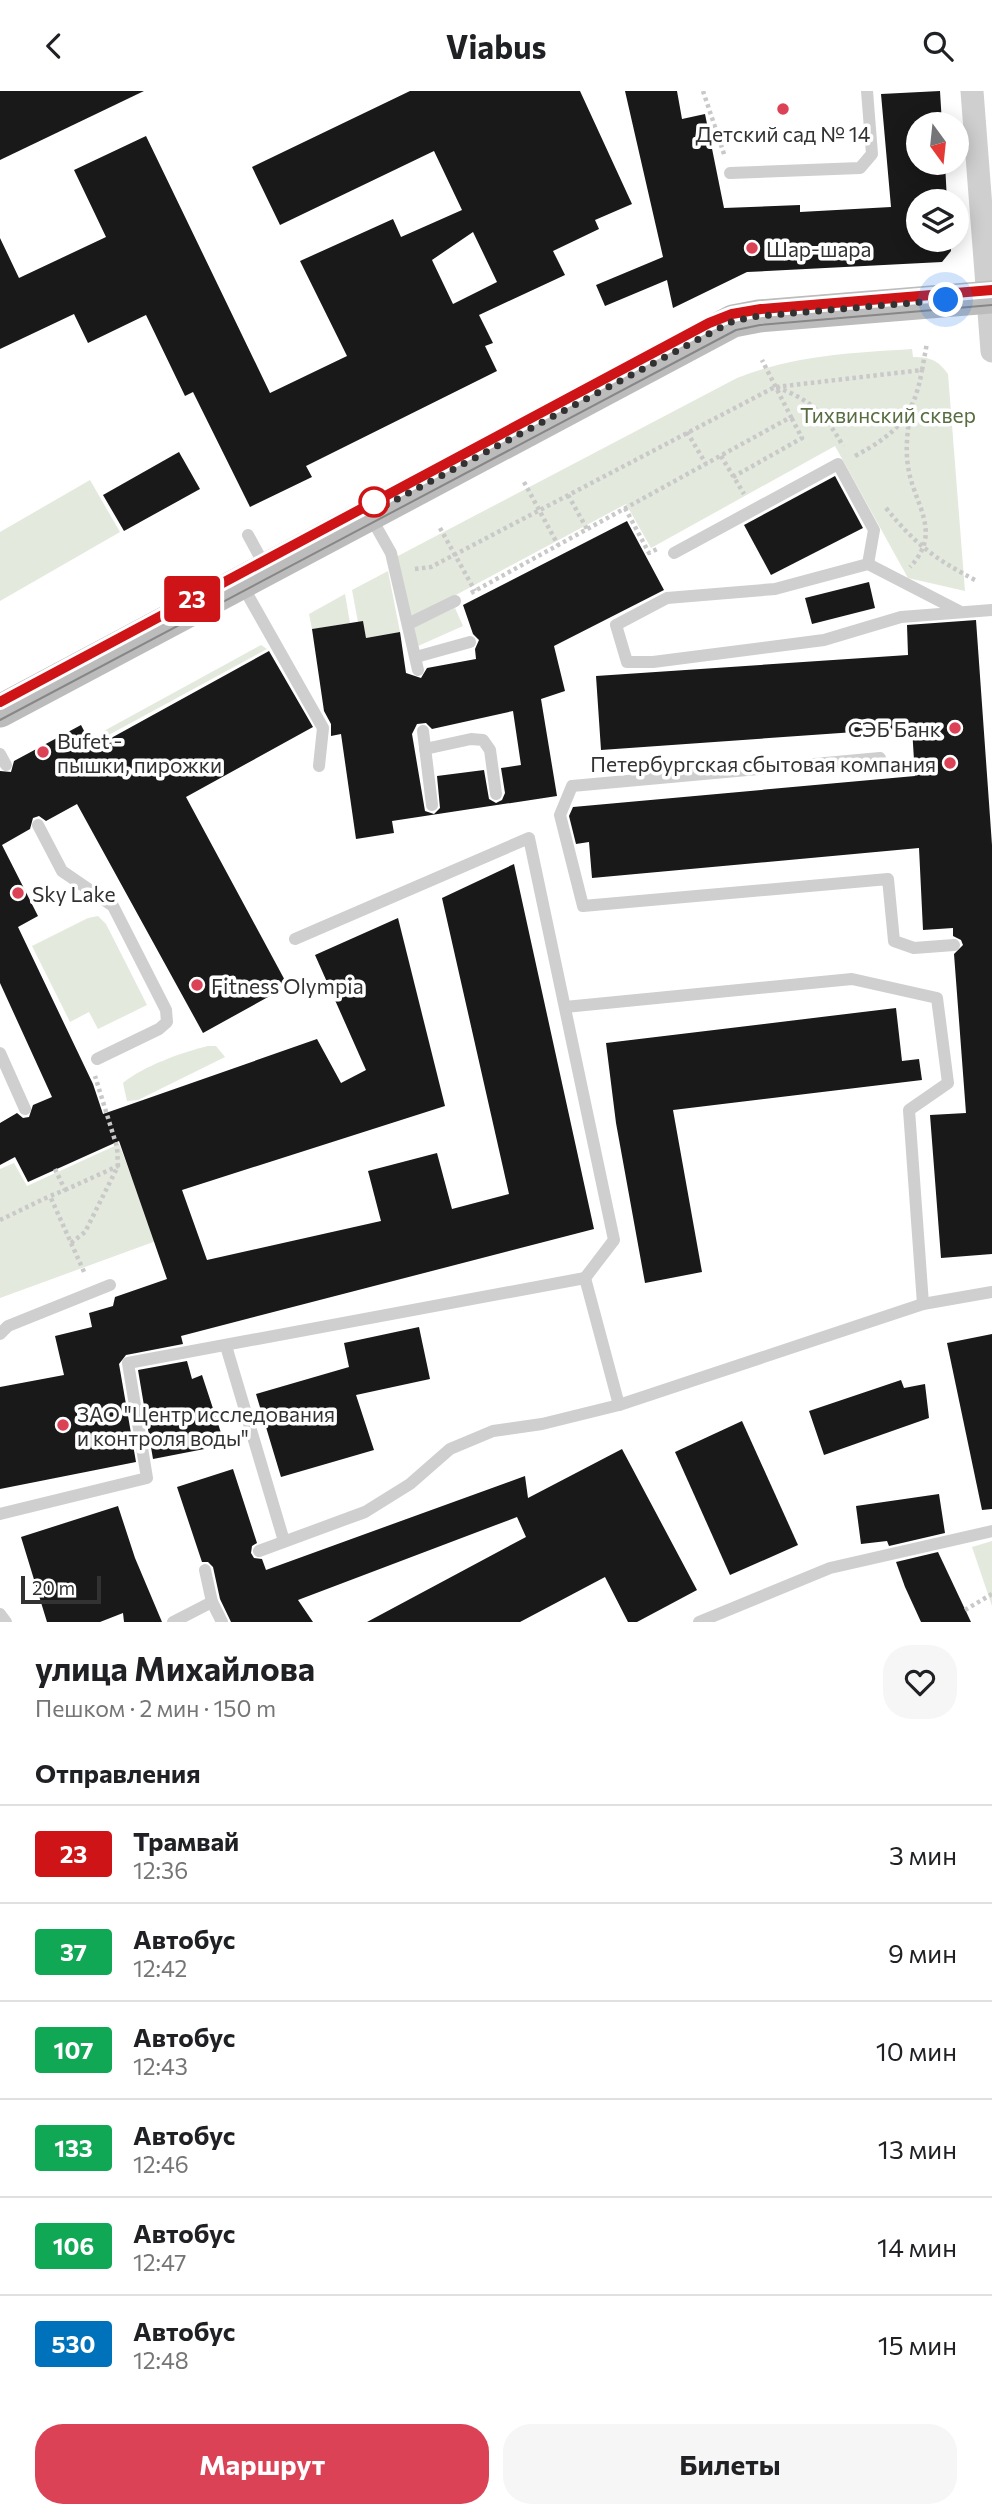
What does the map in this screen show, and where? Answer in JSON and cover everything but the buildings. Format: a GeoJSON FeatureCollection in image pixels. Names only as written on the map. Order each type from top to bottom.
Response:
{"type":"FeatureCollection","features":[{"type":"Feature","properties":{"kind":"main road"},"geometry":{"type":"LineString","coordinates":[[0,711],[733,321],[759,316],[990,297]]}},
{"type":"Feature","properties":{"kind":"street"},"geometry":{"type":"LineString","coordinates":[[972,91],[990,297],[992,351]]}},
{"type":"Feature","properties":{"kind":"lane"},"geometry":{"type":"LineString","coordinates":[[730,173],[860,168],[872,155],[867,91]]}},
{"type":"Feature","properties":{"kind":"lane"},"geometry":{"type":"LineString","coordinates":[[674,553],[844,461],[874,530],[868,564]]}},
{"type":"Feature","properties":{"kind":"lane"},"geometry":{"type":"LineString","coordinates":[[369,514],[393,563],[417,664],[470,642]]}},
{"type":"Feature","properties":{"kind":"lane"},"geometry":{"type":"LineString","coordinates":[[248,535],[253,575],[323,729],[319,766]]}},
{"type":"Feature","properties":{"kind":"lane"},"geometry":{"type":"LineString","coordinates":[[961,612],[868,564],[775,589],[667,598],[616,625],[627,662],[653,662],[824,640],[901,617],[992,610]]}},
{"type":"Feature","properties":{"kind":"lane"},"geometry":{"type":"LineString","coordinates":[[408,624],[455,601]]}},
{"type":"Feature","properties":{"kind":"lane"},"geometry":{"type":"LineString","coordinates":[[423,731],[432,805]]}},
{"type":"Feature","properties":{"kind":"lane"},"geometry":{"type":"LineString","coordinates":[[425,748],[471,739],[482,740],[490,750],[496,794]]}},
{"type":"Feature","properties":{"kind":"lane"},"geometry":{"type":"LineString","coordinates":[[880,758],[572,786],[560,815],[583,906],[888,879],[894,941],[914,948],[954,945]]}},
{"type":"Feature","properties":{"kind":"lane"},"geometry":{"type":"LineString","coordinates":[[38,825],[62,871],[113,906],[166,1010],[167,1022],[159,1029],[97,1059]]}},
{"type":"Feature","properties":{"kind":"lane"},"geometry":{"type":"LineString","coordinates":[[0,1514],[148,1478],[128,1363],[585,1279],[614,1240],[529,838],[295,939]]}},
{"type":"Feature","properties":{"kind":"lane"},"geometry":{"type":"LineString","coordinates":[[565,1007],[852,979],[937,998],[948,1083],[909,1110],[923,1304]]}},
{"type":"Feature","properties":{"kind":"lane"},"geometry":{"type":"LineString","coordinates":[[0,1053],[25,1109]]}},
{"type":"Feature","properties":{"kind":"lane"},"geometry":{"type":"LineString","coordinates":[[585,1279],[620,1405]]}},
{"type":"Feature","properties":{"kind":"lane"},"geometry":{"type":"LineString","coordinates":[[0,1334],[8,1325],[110,1285]]}},
{"type":"Feature","properties":{"kind":"lane"},"geometry":{"type":"LineString","coordinates":[[259,1551],[365,1512],[410,1484],[450,1449],[493,1431],[542,1424],[620,1405],[923,1304],[992,1292]]}},
{"type":"Feature","properties":{"kind":"lane"},"geometry":{"type":"LineString","coordinates":[[226,1346],[284,1541]]}},
{"type":"Feature","properties":{"kind":"lane"},"geometry":{"type":"LineString","coordinates":[[699,1622],[830,1568],[992,1531]]}},
{"type":"Feature","properties":{"kind":"lane"},"geometry":{"type":"LineString","coordinates":[[205,1570],[212,1602],[222,1622]]}},
{"type":"Feature","properties":{"kind":"lane"},"geometry":{"type":"LineString","coordinates":[[173,1622],[212,1602]]}},
{"type":"Feature","properties":{"kind":"lane"},"geometry":{"type":"LineString","coordinates":[[0,1614],[6,1622]]}},
{"type":"Feature","properties":{"kind":"path"},"geometry":{"type":"LineString","coordinates":[[703,91],[730,173]]}},
{"type":"Feature","properties":{"kind":"path"},"geometry":{"type":"LineString","coordinates":[[844,461],[893,432],[910,412],[917,396],[927,343]]}},
{"type":"Feature","properties":{"kind":"path"},"geometry":{"type":"LineString","coordinates":[[733,477],[802,438],[762,360]]}},
{"type":"Feature","properties":{"kind":"path"},"geometry":{"type":"LineString","coordinates":[[393,563],[420,570],[455,554],[775,387],[816,380],[922,370]]}},
{"type":"Feature","properties":{"kind":"path"},"geometry":{"type":"LineString","coordinates":[[775,387],[800,395],[821,412],[844,461],[857,468]]}},
{"type":"Feature","properties":{"kind":"path"},"geometry":{"type":"LineString","coordinates":[[898,578],[919,558],[926,535],[925,517],[911,484],[907,464],[910,412]]}},
{"type":"Feature","properties":{"kind":"path"},"geometry":{"type":"LineString","coordinates":[[455,601],[791,417]]}},
{"type":"Feature","properties":{"kind":"path"},"geometry":{"type":"LineString","coordinates":[[687,432],[706,464]]}},
{"type":"Feature","properties":{"kind":"path"},"geometry":{"type":"LineString","coordinates":[[721,456],[753,510]]}},
{"type":"Feature","properties":{"kind":"path"},"geometry":{"type":"LineString","coordinates":[[524,482],[558,545]]}},
{"type":"Feature","properties":{"kind":"path"},"geometry":{"type":"LineString","coordinates":[[568,495],[587,529]]}},
{"type":"Feature","properties":{"kind":"path"},"geometry":{"type":"LineString","coordinates":[[878,498],[933,557],[977,581]]}},
{"type":"Feature","properties":{"kind":"path"},"geometry":{"type":"LineString","coordinates":[[625,508],[649,553],[660,547],[674,553]]}},
{"type":"Feature","properties":{"kind":"path"},"geometry":{"type":"LineString","coordinates":[[440,527],[475,591]]}},
{"type":"Feature","properties":{"kind":"path"},"geometry":{"type":"LineString","coordinates":[[71,1243],[85,1232],[118,1166],[117,1147],[97,1082]]}},
{"type":"Feature","properties":{"kind":"path"},"geometry":{"type":"LineString","coordinates":[[0,1220],[118,1166]]}},
{"type":"Feature","properties":{"kind":"path"},"geometry":{"type":"LineString","coordinates":[[55,1169],[65,1190]]}},
{"type":"Feature","properties":{"kind":"path"},"geometry":{"type":"LineString","coordinates":[[50,1196],[93,1292]]}},
{"type":"Feature","properties":{"kind":"path"},"geometry":{"type":"LineString","coordinates":[[965,1610],[992,1594]]}},
{"type":"Feature","properties":{"kind":"green space","name":"Тихвинский сквер"},"geometry":{"type":"Polygon","coordinates":[[[912,349],[913,357],[933,360],[948,374],[965,591],[908,578],[835,446],[651,548],[626,504],[411,619],[396,557],[737,378],[802,360],[912,349]]]}},
{"type":"Feature","properties":{"kind":"green space"},"geometry":{"type":"Polygon","coordinates":[[[90,480],[120,532],[0,601],[0,532],[90,480]]]}},
{"type":"Feature","properties":{"kind":"green space"},"geometry":{"type":"Polygon","coordinates":[[[388,571],[400,632],[366,638],[363,622],[358,622],[352,590],[388,571]]]}},
{"type":"Feature","properties":{"kind":"green space"},"geometry":{"type":"Polygon","coordinates":[[[345,594],[350,623],[312,629],[309,614],[345,594]]]}},
{"type":"Feature","properties":{"kind":"green space"},"geometry":{"type":"Polygon","coordinates":[[[455,608],[463,626],[418,646],[414,627],[455,608]]]}},
{"type":"Feature","properties":{"kind":"green space"},"geometry":{"type":"Polygon","coordinates":[[[261,645],[267,649],[105,737],[102,732],[261,645]]]}},
{"type":"Feature","properties":{"kind":"green space"},"geometry":{"type":"Polygon","coordinates":[[[98,916],[106,924],[147,1005],[98,1029],[89,1012],[70,1022],[32,946],[88,918],[98,916]]]}},
{"type":"Feature","properties":{"kind":"green space"},"geometry":{"type":"Polygon","coordinates":[[[216,1046],[225,1057],[138,1100],[127,1101],[123,1083],[131,1077],[164,1060],[216,1046]]]}},
{"type":"Feature","properties":{"kind":"green space"},"geometry":{"type":"Polygon","coordinates":[[[119,1144],[156,1241],[0,1298],[0,1169],[14,1163],[27,1186],[119,1144]]]}},
{"type":"Feature","properties":{"kind":"green space"},"geometry":{"type":"Polygon","coordinates":[[[992,1541],[992,1606],[972,1547],[992,1541]]]}},
{"type":"Feature","properties":{"kind":"tram line"},"geometry":{"type":"LineString","coordinates":[[0,702],[709,323],[732,314],[761,309],[992,290]]}},
{"type":"Feature","properties":{"kind":"tram line","name":"23"},"geometry":{"type":"LineString","coordinates":[[0,702],[709,323],[732,314],[761,309],[992,290]]}},
{"type":"Feature","properties":{"kind":"tram line"},"geometry":{"type":"LineString","coordinates":[[0,720],[736,330],[760,325],[992,305]]}},
{"type":"Feature","properties":{"kind":"place","name":"Детский сад № 14"},"geometry":{"type":"Point","coordinates":[783,109]}},
{"type":"Feature","properties":{"kind":"place","name":"Шар-шара"},"geometry":{"type":"Point","coordinates":[752,248]}},
{"type":"Feature","properties":{"kind":"place","name":"СЭБ Банк"},"geometry":{"type":"Point","coordinates":[955,728]}},
{"type":"Feature","properties":{"kind":"place","name":"Bufet - пышки, пирожки"},"geometry":{"type":"Point","coordinates":[43,752]}},
{"type":"Feature","properties":{"kind":"place","name":"Петербургская сбытовая компания"},"geometry":{"type":"Point","coordinates":[950,763]}},
{"type":"Feature","properties":{"kind":"place","name":"Sky Lake"},"geometry":{"type":"Point","coordinates":[18,893]}},
{"type":"Feature","properties":{"kind":"place","name":"Fitness Olympia"},"geometry":{"type":"Point","coordinates":[197,985]}},
{"type":"Feature","properties":{"kind":"place","name":"ЗАО \"Центр исследования и контроля воды\""},"geometry":{"type":"Point","coordinates":[63,1425]}},
{"type":"Feature","properties":{"kind":"route"},"geometry":{"type":"LineString","coordinates":[[374,502],[386,505],[733,321],[759,316],[946,300]]}}]}
